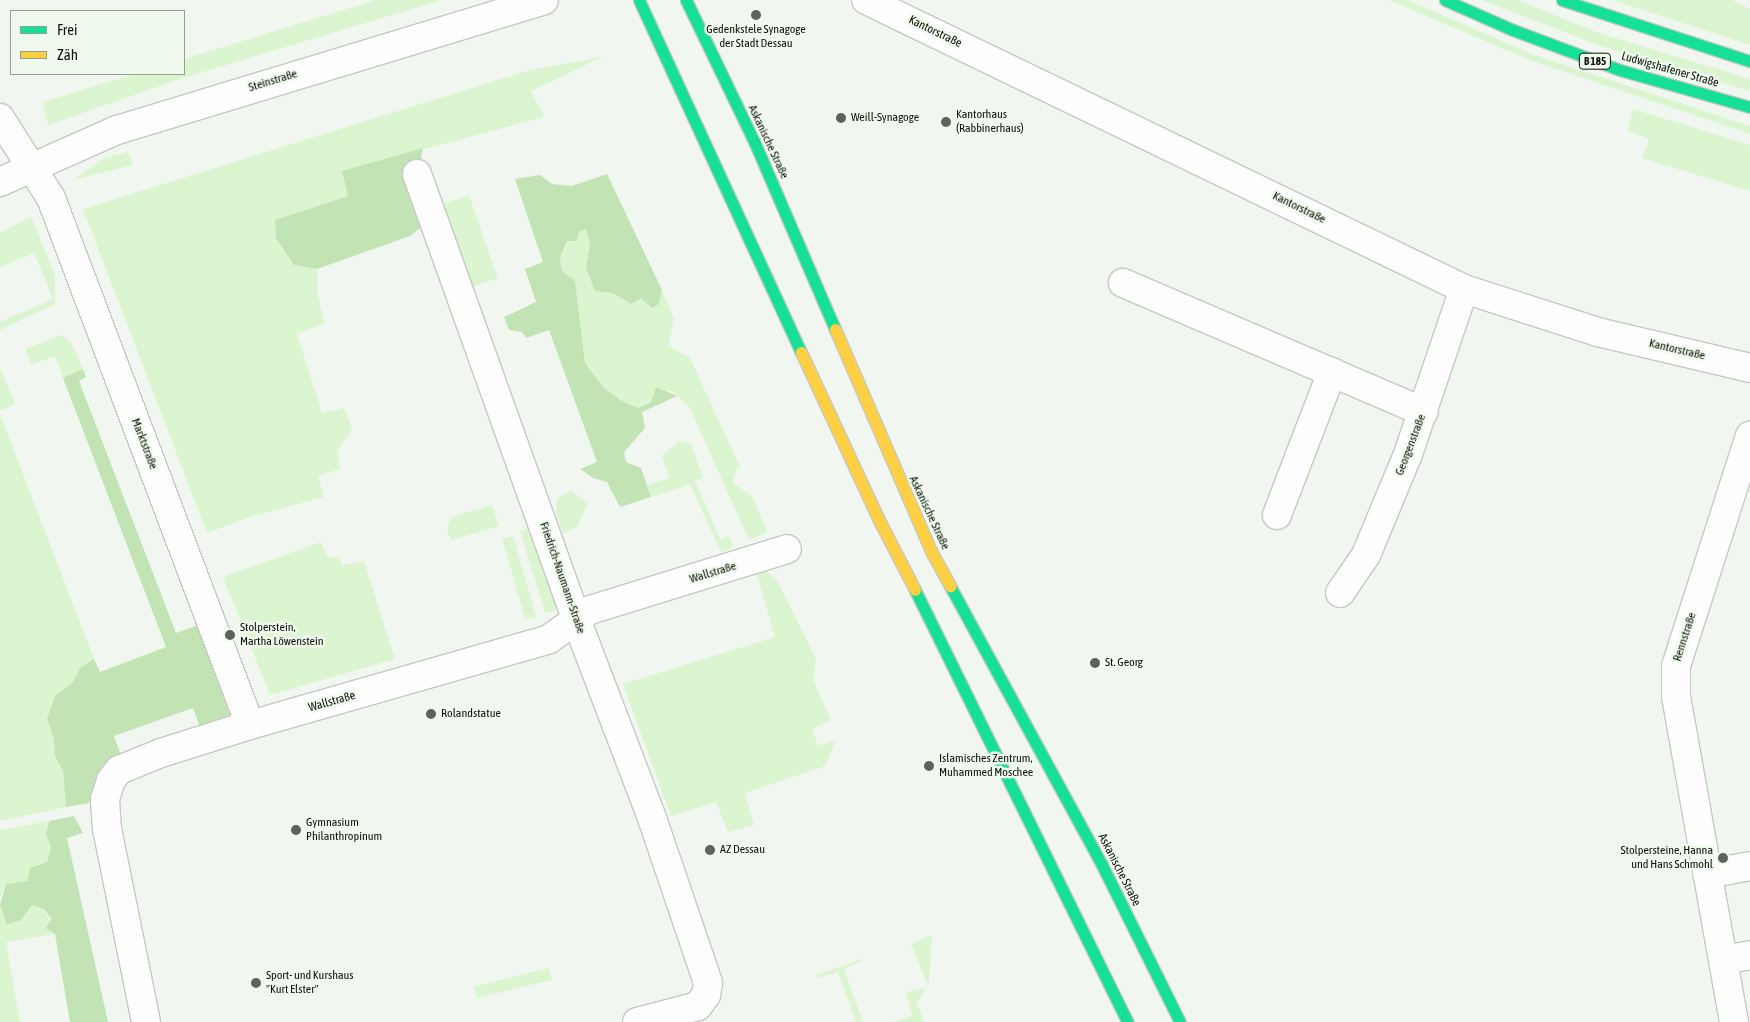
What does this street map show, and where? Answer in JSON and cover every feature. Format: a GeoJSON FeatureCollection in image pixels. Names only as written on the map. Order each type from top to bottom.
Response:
{"type":"FeatureCollection","features":[{"type":"Feature","properties":{"kind":"main road"},"geometry":{"type":"LineString","coordinates":[[639,0],[881,524],[954,664],[1128,1022]]}},
{"type":"Feature","properties":{"kind":"main road","name":"Askanische Straße"},"geometry":{"type":"LineString","coordinates":[[686,0],[754,141],[932,553],[1102,865],[1180,1022]]}},
{"type":"Feature","properties":{"kind":"main road","name":"Ludwigshafener Straße"},"geometry":{"type":"LineString","coordinates":[[1445,0],[1513,30],[1620,70],[1750,106]]}},
{"type":"Feature","properties":{"kind":"main road"},"geometry":{"type":"LineString","coordinates":[[1562,0],[1750,61]]}},
{"type":"Feature","properties":{"kind":"street","name":"Steinstraße"},"geometry":{"type":"LineString","coordinates":[[0,182],[32,166],[160,116],[521,4],[544,0]]}},
{"type":"Feature","properties":{"kind":"street","name":"Kantorstraße"},"geometry":{"type":"LineString","coordinates":[[866,0],[1464,289],[1598,332],[1750,368]]}},
{"type":"Feature","properties":{"kind":"street","name":"Marktstraße"},"geometry":{"type":"LineString","coordinates":[[0,118],[51,198],[250,725]]}},
{"type":"Feature","properties":{"kind":"street","name":"Friedrich-Naumann-Straße"},"geometry":{"type":"LineString","coordinates":[[417,174],[576,619],[653,821],[708,983],[706,995],[698,1006],[637,1022]]}},
{"type":"Feature","properties":{"kind":"street"},"geometry":{"type":"LineString","coordinates":[[1123,283],[1424,412]]}},
{"type":"Feature","properties":{"kind":"street","name":"Georgenstraße"},"geometry":{"type":"LineString","coordinates":[[1340,593],[1366,555],[1424,412],[1464,289]]}},
{"type":"Feature","properties":{"kind":"street"},"geometry":{"type":"LineString","coordinates":[[1277,515],[1332,372]]}},
{"type":"Feature","properties":{"kind":"street","name":"Rennstraße"},"geometry":{"type":"LineString","coordinates":[[1734,1022],[1676,696],[1676,666],[1750,436]]}},
{"type":"Feature","properties":{"kind":"street","name":"Wallstraße"},"geometry":{"type":"LineString","coordinates":[[146,1022],[107,829],[107,790],[119,770],[128,765],[250,725],[549,639],[590,610],[787,549]]}},
{"type":"Feature","properties":{"kind":"street"},"geometry":{"type":"LineString","coordinates":[[1707,874],[1750,866]]}},
{"type":"Feature","properties":{"kind":"street"},"geometry":{"type":"LineString","coordinates":[[1723,960],[1750,955]]}},
{"type":"Feature","properties":{"kind":"green space"},"geometry":{"type":"Polygon","coordinates":[[[376,0],[442,0],[183,78],[48,125],[43,102],[132,75],[185,75],[185,59],[376,0]]]}},
{"type":"Feature","properties":{"kind":"green space"},"geometry":{"type":"Polygon","coordinates":[[[1389,0],[1408,0],[1534,55],[1750,126],[1750,134],[1532,61],[1389,0]]]}},
{"type":"Feature","properties":{"kind":"green space"},"geometry":{"type":"Polygon","coordinates":[[[1482,0],[1517,0],[1599,33],[1750,79],[1750,91],[1600,46],[1482,0]]]}},
{"type":"Feature","properties":{"kind":"green space"},"geometry":{"type":"Polygon","coordinates":[[[1612,0],[1732,0],[1750,9],[1750,45],[1612,0]]]}},
{"type":"Feature","properties":{"kind":"green space"},"geometry":{"type":"Polygon","coordinates":[[[605,56],[531,91],[544,117],[342,171],[349,196],[275,220],[294,265],[317,269],[317,293],[325,323],[297,334],[322,413],[344,408],[352,429],[337,452],[340,469],[318,476],[324,497],[253,516],[207,533],[83,209],[527,71],[605,56]]]}},
{"type":"Feature","properties":{"kind":"green space"},"geometry":{"type":"Polygon","coordinates":[[[1633,109],[1750,145],[1750,191],[1642,158],[1649,139],[1628,131],[1633,109]]]}},
{"type":"Feature","properties":{"kind":"green space"},"geometry":{"type":"Polygon","coordinates":[[[423,148],[420,163],[404,174],[424,225],[410,236],[317,269],[294,265],[276,238],[275,220],[348,196],[342,171],[423,148]]]}},
{"type":"Feature","properties":{"kind":"green space"},"geometry":{"type":"Polygon","coordinates":[[[128,152],[133,165],[73,180],[102,159],[128,152]]]}},
{"type":"Feature","properties":{"kind":"green space"},"geometry":{"type":"Polygon","coordinates":[[[607,174],[662,290],[659,304],[652,308],[641,298],[631,304],[613,293],[595,291],[586,268],[590,244],[586,229],[579,232],[576,241],[567,241],[560,257],[562,271],[575,281],[585,363],[603,387],[620,400],[638,408],[651,402],[656,387],[677,396],[642,412],[645,428],[624,452],[626,462],[641,468],[651,497],[620,507],[607,482],[593,478],[580,469],[597,462],[549,330],[526,338],[522,332],[509,330],[504,317],[536,302],[525,269],[543,262],[515,179],[540,175],[552,184],[572,186],[607,174]]]}},
{"type":"Feature","properties":{"kind":"green space"},"geometry":{"type":"Polygon","coordinates":[[[469,195],[498,278],[469,288],[441,205],[469,195]]]}},
{"type":"Feature","properties":{"kind":"green space"},"geometry":{"type":"Polygon","coordinates":[[[31,217],[55,275],[55,304],[0,330],[0,322],[53,299],[34,253],[0,267],[0,233],[31,217]]]}},
{"type":"Feature","properties":{"kind":"green space"},"geometry":{"type":"Polygon","coordinates":[[[586,228],[590,244],[586,268],[595,291],[613,293],[631,304],[641,298],[659,304],[662,290],[674,319],[668,346],[690,358],[741,469],[737,467],[733,483],[752,496],[767,532],[749,540],[689,406],[670,390],[638,408],[620,400],[603,387],[585,363],[575,281],[562,271],[560,257],[567,241],[586,228]]]}},
{"type":"Feature","properties":{"kind":"green space"},"geometry":{"type":"Polygon","coordinates":[[[61,335],[71,342],[83,369],[63,378],[55,356],[31,365],[25,349],[61,335]]]}},
{"type":"Feature","properties":{"kind":"green space"},"geometry":{"type":"Polygon","coordinates":[[[0,368],[15,404],[0,410],[0,368]]]}},
{"type":"Feature","properties":{"kind":"green space"},"geometry":{"type":"Polygon","coordinates":[[[83,369],[86,377],[79,381],[176,633],[201,624],[234,714],[230,720],[201,730],[193,708],[114,736],[122,758],[101,776],[89,803],[66,807],[63,771],[55,756],[54,739],[47,719],[55,696],[73,682],[81,667],[94,659],[100,672],[166,647],[63,378],[83,369]]]}},
{"type":"Feature","properties":{"kind":"green space"},"geometry":{"type":"Polygon","coordinates":[[[0,414],[94,659],[81,667],[73,682],[55,696],[47,719],[54,739],[55,756],[63,771],[66,807],[0,821],[0,414]]]}},
{"type":"Feature","properties":{"kind":"green space"},"geometry":{"type":"Polygon","coordinates":[[[681,441],[691,444],[703,478],[695,481],[720,539],[729,536],[733,547],[721,552],[690,484],[651,497],[647,485],[669,478],[662,455],[681,441]]]}},
{"type":"Feature","properties":{"kind":"green space"},"geometry":{"type":"Polygon","coordinates":[[[571,491],[588,503],[577,527],[563,533],[556,513],[557,498],[571,491]]]}},
{"type":"Feature","properties":{"kind":"green space"},"geometry":{"type":"Polygon","coordinates":[[[492,505],[499,526],[451,540],[447,530],[451,517],[492,505]]]}},
{"type":"Feature","properties":{"kind":"green space"},"geometry":{"type":"Polygon","coordinates":[[[534,526],[559,604],[554,611],[545,613],[520,531],[534,526]]]}},
{"type":"Feature","properties":{"kind":"green space"},"geometry":{"type":"Polygon","coordinates":[[[513,536],[536,617],[526,620],[502,539],[513,536]]]}},
{"type":"Feature","properties":{"kind":"green space"},"geometry":{"type":"Polygon","coordinates":[[[321,542],[327,557],[339,557],[342,565],[364,561],[395,659],[270,695],[223,577],[321,542]]]}},
{"type":"Feature","properties":{"kind":"green space"},"geometry":{"type":"Polygon","coordinates":[[[762,567],[778,582],[816,659],[813,680],[831,720],[812,729],[818,746],[836,739],[825,766],[745,793],[754,825],[728,832],[716,802],[671,816],[623,684],[775,637],[755,568],[762,567]]]}},
{"type":"Feature","properties":{"kind":"green space"},"geometry":{"type":"Polygon","coordinates":[[[74,816],[83,833],[67,838],[108,1022],[70,1022],[55,934],[46,928],[51,919],[44,909],[32,905],[21,920],[7,925],[0,905],[6,884],[27,881],[30,868],[47,862],[51,848],[46,834],[49,821],[74,816]]]}},
{"type":"Feature","properties":{"kind":"green space"},"geometry":{"type":"Polygon","coordinates":[[[49,821],[46,834],[51,848],[47,862],[30,868],[27,881],[6,884],[0,898],[0,830],[49,821]]]}},
{"type":"Feature","properties":{"kind":"green space"},"geometry":{"type":"Polygon","coordinates":[[[0,905],[7,925],[21,920],[32,905],[44,909],[55,934],[6,942],[20,1022],[0,1022],[0,905]]]}},
{"type":"Feature","properties":{"kind":"green space"},"geometry":{"type":"Polygon","coordinates":[[[932,935],[929,982],[928,986],[911,944],[932,935]]]}},
{"type":"Feature","properties":{"kind":"green space"},"geometry":{"type":"Polygon","coordinates":[[[862,959],[863,961],[844,969],[863,1022],[856,1022],[838,972],[817,978],[816,975],[862,959]]]}},
{"type":"Feature","properties":{"kind":"green space"},"geometry":{"type":"Polygon","coordinates":[[[549,968],[552,980],[477,998],[474,987],[549,968]]]}},
{"type":"Feature","properties":{"kind":"green space"},"geometry":{"type":"Polygon","coordinates":[[[926,988],[917,1003],[924,1022],[893,1022],[912,1016],[906,992],[926,988]]]}},
{"type":"Feature","properties":{"kind":"traffic: fast"},"geometry":{"type":"LineString","coordinates":[[639,0],[801,352]]}},
{"type":"Feature","properties":{"kind":"traffic: fast"},"geometry":{"type":"LineString","coordinates":[[686,0],[754,141],[835,329]]}},
{"type":"Feature","properties":{"kind":"traffic: fast"},"geometry":{"type":"LineString","coordinates":[[1445,0],[1513,30],[1620,70],[1750,107]]}},
{"type":"Feature","properties":{"kind":"traffic: fast"},"geometry":{"type":"LineString","coordinates":[[1562,0],[1750,61]]}},
{"type":"Feature","properties":{"kind":"traffic: fast"},"geometry":{"type":"LineString","coordinates":[[950,586],[1102,865],[1180,1022]]}},
{"type":"Feature","properties":{"kind":"traffic: fast"},"geometry":{"type":"LineString","coordinates":[[915,590],[1128,1022]]}},
{"type":"Feature","properties":{"kind":"traffic: slow"},"geometry":{"type":"LineString","coordinates":[[835,329],[932,553],[950,586]]}},
{"type":"Feature","properties":{"kind":"traffic: slow"},"geometry":{"type":"LineString","coordinates":[[801,352],[881,524],[915,590]]}},
{"type":"Feature","properties":{"kind":"place","name":"Gedenkstele Synagoge der Stadt Dessau"},"geometry":{"type":"Point","coordinates":[756,15]}},
{"type":"Feature","properties":{"kind":"place","name":"Weill-Synagoge"},"geometry":{"type":"Point","coordinates":[841,118]}},
{"type":"Feature","properties":{"kind":"place","name":"Kantorhaus (Rabbinerhaus)"},"geometry":{"type":"Point","coordinates":[946,122]}},
{"type":"Feature","properties":{"kind":"place","name":"Stolperstein, Martha Löwenstein"},"geometry":{"type":"Point","coordinates":[230,635]}},
{"type":"Feature","properties":{"kind":"place","name":"St. Georg"},"geometry":{"type":"Point","coordinates":[1095,663]}},
{"type":"Feature","properties":{"kind":"place","name":"Rolandstatue"},"geometry":{"type":"Point","coordinates":[431,714]}},
{"type":"Feature","properties":{"kind":"place","name":"Islamisches Zentrum, Muhammed Moschee"},"geometry":{"type":"Point","coordinates":[929,766]}},
{"type":"Feature","properties":{"kind":"place","name":"Gymnasium Philanthropinum"},"geometry":{"type":"Point","coordinates":[296,830]}},
{"type":"Feature","properties":{"kind":"place","name":"AZ Dessau"},"geometry":{"type":"Point","coordinates":[710,850]}},
{"type":"Feature","properties":{"kind":"place","name":"Stolpersteine, Hanna und Hans Schmohl"},"geometry":{"type":"Point","coordinates":[1723,858]}},
{"type":"Feature","properties":{"kind":"place","name":"Sport- und Kurshaus \"Kurt Elster\""},"geometry":{"type":"Point","coordinates":[256,983]}}]}
